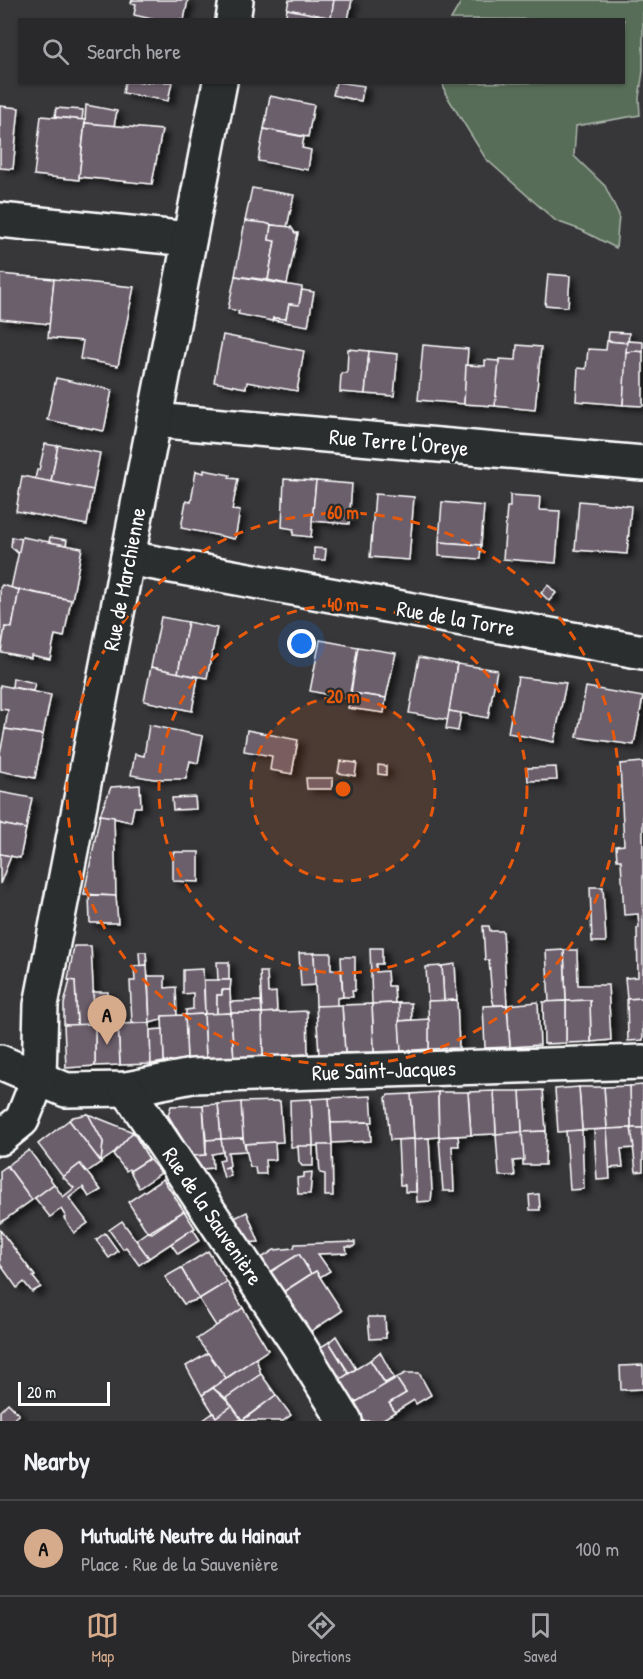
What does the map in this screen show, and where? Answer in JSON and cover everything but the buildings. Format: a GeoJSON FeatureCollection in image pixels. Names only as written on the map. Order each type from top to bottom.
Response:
{"type":"FeatureCollection","features":[{"type":"Feature","properties":{"kind":"street"},"geometry":{"type":"LineString","coordinates":[[232,18],[236,0]]}},
{"type":"Feature","properties":{"kind":"street","name":"Rue de Marchienne"},"geometry":{"type":"LineString","coordinates":[[0,1138],[22,1120],[39,1077],[41,1005],[220,84]]}},
{"type":"Feature","properties":{"kind":"street"},"geometry":{"type":"LineString","coordinates":[[0,220],[189,239]]}},
{"type":"Feature","properties":{"kind":"street","name":"Rue Terre l'Oreye"},"geometry":{"type":"LineString","coordinates":[[154,420],[643,463]]}},
{"type":"Feature","properties":{"kind":"street","name":"Rue de la Torre"},"geometry":{"type":"LineString","coordinates":[[128,558],[643,652]]}},
{"type":"Feature","properties":{"kind":"street"},"geometry":{"type":"LineString","coordinates":[[0,1062],[66,1090],[127,1089]]}},
{"type":"Feature","properties":{"kind":"street","name":"Rue Saint-Jacques"},"geometry":{"type":"LineString","coordinates":[[127,1089],[192,1076],[643,1062]]}},
{"type":"Feature","properties":{"kind":"street","name":"Rue de la Sauvenière"},"geometry":{"type":"LineString","coordinates":[[127,1089],[299,1346],[345,1421]]}},
{"type":"Feature","properties":{"kind":"green space"},"geometry":{"type":"Polygon","coordinates":[[[462,0],[643,0],[643,71],[639,98],[640,115],[576,126],[574,156],[605,186],[619,215],[616,248],[581,230],[556,221],[486,159],[445,93],[443,84],[625,84],[625,18],[452,18],[462,0]]]}},
{"type":"Feature","properties":{"kind":"place","name":"Mutualité Neutre du Hainaut"},"geometry":{"type":"Point","coordinates":[107,1045]}}]}
